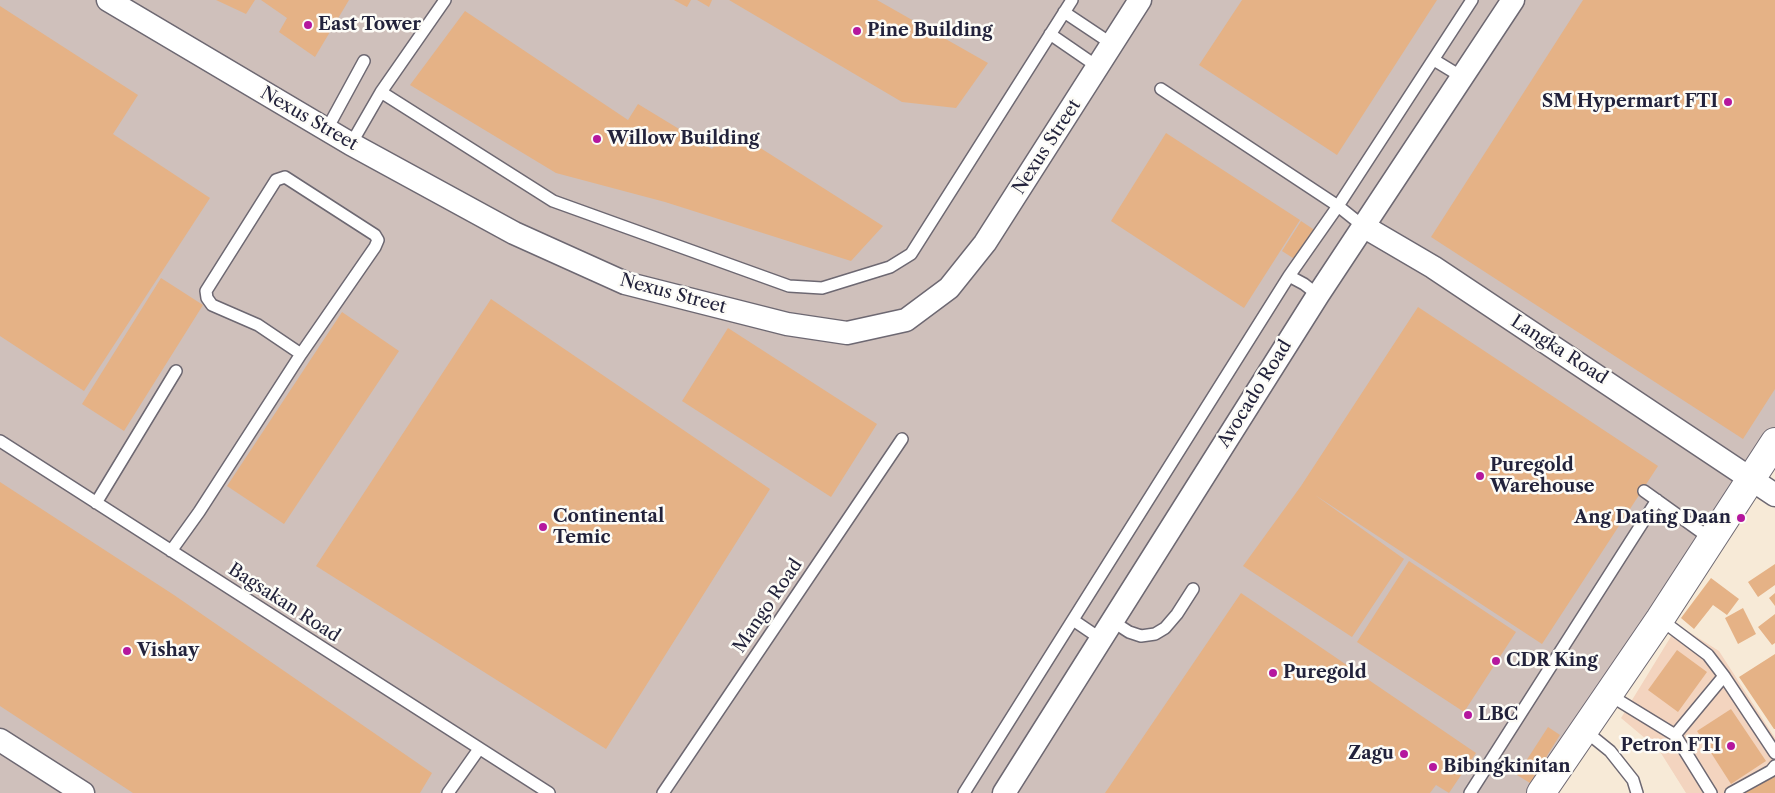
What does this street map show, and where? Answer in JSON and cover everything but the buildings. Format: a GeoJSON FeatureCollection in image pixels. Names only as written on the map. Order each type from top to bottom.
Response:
{"type":"FeatureCollection","features":[{"type":"Feature","properties":{"kind":"street","name":"Nexus Street"},"geometry":{"type":"LineString","coordinates":[[108,0],[351,144],[514,233],[625,283],[787,324],[847,333],[906,320],[949,288],[985,243],[1140,0]]}},
{"type":"Feature","properties":{"kind":"street","name":"Avocado Road"},"geometry":{"type":"LineString","coordinates":[[1004,793],[1318,295],[1513,0]]}},
{"type":"Feature","properties":{"kind":"street","name":"Langka Road"},"geometry":{"type":"LineString","coordinates":[[1363,226],[1433,267],[1775,495]]}},
{"type":"Feature","properties":{"kind":"street"},"geometry":{"type":"LineString","coordinates":[[1541,793],[1660,619],[1775,442]]}},
{"type":"Feature","properties":{"kind":"street"},"geometry":{"type":"LineString","coordinates":[[0,740],[83,793]]}},
{"type":"Feature","properties":{"kind":"lane"},"geometry":{"type":"LineString","coordinates":[[351,144],[381,92],[445,0]]}},
{"type":"Feature","properties":{"kind":"lane"},"geometry":{"type":"LineString","coordinates":[[381,92],[553,202],[789,286],[822,288],[890,267],[911,254],[1072,0]]}},
{"type":"Feature","properties":{"kind":"lane"},"geometry":{"type":"LineString","coordinates":[[964,793],[1289,276],[1338,206],[1472,0]]}},
{"type":"Feature","properties":{"kind":"lane"},"geometry":{"type":"LineString","coordinates":[[1064,12],[1112,44]]}},
{"type":"Feature","properties":{"kind":"lane"},"geometry":{"type":"LineString","coordinates":[[1050,34],[1098,66]]}},
{"type":"Feature","properties":{"kind":"lane"},"geometry":{"type":"LineString","coordinates":[[1434,60],[1462,77]]}},
{"type":"Feature","properties":{"kind":"lane"},"geometry":{"type":"LineString","coordinates":[[327,129],[364,61]]}},
{"type":"Feature","properties":{"kind":"lane"},"geometry":{"type":"LineString","coordinates":[[1161,89],[1338,206],[1363,226]]}},
{"type":"Feature","properties":{"kind":"lane"},"geometry":{"type":"LineString","coordinates":[[171,551],[200,512],[378,240],[375,235],[286,177],[276,180],[206,292],[207,298],[212,305],[258,325],[302,354]]}},
{"type":"Feature","properties":{"kind":"lane"},"geometry":{"type":"LineString","coordinates":[[1289,276],[1304,284],[1318,295]]}},
{"type":"Feature","properties":{"kind":"lane"},"geometry":{"type":"LineString","coordinates":[[96,503],[176,371]]}},
{"type":"Feature","properties":{"kind":"lane","name":"Mango Road"},"geometry":{"type":"LineString","coordinates":[[663,793],[902,438]]}},
{"type":"Feature","properties":{"kind":"lane","name":"Bagsakan Road"},"geometry":{"type":"LineString","coordinates":[[0,441],[549,793]]}},
{"type":"Feature","properties":{"kind":"lane"},"geometry":{"type":"LineString","coordinates":[[1644,491],[1711,539]]}},
{"type":"Feature","properties":{"kind":"lane"},"geometry":{"type":"LineString","coordinates":[[1470,793],[1657,500]]}},
{"type":"Feature","properties":{"kind":"lane"},"geometry":{"type":"LineString","coordinates":[[1073,620],[1107,630],[1129,632],[1141,636],[1155,634],[1165,628],[1177,614],[1193,589]]}},
{"type":"Feature","properties":{"kind":"lane"},"geometry":{"type":"LineString","coordinates":[[1660,619],[1708,655],[1775,753]]}},
{"type":"Feature","properties":{"kind":"lane"},"geometry":{"type":"LineString","coordinates":[[1675,735],[1724,676]]}},
{"type":"Feature","properties":{"kind":"lane"},"geometry":{"type":"LineString","coordinates":[[1608,694],[1675,735],[1711,793]]}},
{"type":"Feature","properties":{"kind":"lane"},"geometry":{"type":"LineString","coordinates":[[1584,730],[1610,750],[1633,780],[1637,793]]}},
{"type":"Feature","properties":{"kind":"lane"},"geometry":{"type":"LineString","coordinates":[[448,793],[479,748]]}},
{"type":"Feature","properties":{"kind":"lane"},"geometry":{"type":"LineString","coordinates":[[1731,793],[1775,766]]}},
{"type":"Feature","properties":{"kind":"shaded area"},"geometry":{"type":"Polygon","coordinates":[[[0,0],[1775,0],[1775,459],[1551,793],[0,793],[0,0]]]}},
{"type":"Feature","properties":{"kind":"shaded area"},"geometry":{"type":"Polygon","coordinates":[[[1678,625],[1719,651],[1775,738],[1775,793],[1686,793],[1659,750],[1621,718],[1678,625]]]}},
{"type":"Feature","properties":{"kind":"place","name":"East Tower"},"geometry":{"type":"Point","coordinates":[308,25]}},
{"type":"Feature","properties":{"kind":"place","name":"Pine Building"},"geometry":{"type":"Point","coordinates":[857,31]}},
{"type":"Feature","properties":{"kind":"place","name":"SM Hypermart FTI"},"geometry":{"type":"Point","coordinates":[1728,102]}},
{"type":"Feature","properties":{"kind":"place","name":"Willow Building"},"geometry":{"type":"Point","coordinates":[597,139]}},
{"type":"Feature","properties":{"kind":"place","name":"Puregold Warehouse"},"geometry":{"type":"Point","coordinates":[1480,476]}},
{"type":"Feature","properties":{"kind":"place","name":"Ang Dating Daan"},"geometry":{"type":"Point","coordinates":[1741,518]}},
{"type":"Feature","properties":{"kind":"place","name":"Continental Temic"},"geometry":{"type":"Point","coordinates":[543,527]}},
{"type":"Feature","properties":{"kind":"place","name":"Vishay"},"geometry":{"type":"Point","coordinates":[127,651]}},
{"type":"Feature","properties":{"kind":"place","name":"CDR King"},"geometry":{"type":"Point","coordinates":[1496,661]}},
{"type":"Feature","properties":{"kind":"place","name":"Puregold"},"geometry":{"type":"Point","coordinates":[1273,673]}},
{"type":"Feature","properties":{"kind":"place","name":"LBC"},"geometry":{"type":"Point","coordinates":[1468,715]}},
{"type":"Feature","properties":{"kind":"place","name":"Petron FTI"},"geometry":{"type":"Point","coordinates":[1731,746]}},
{"type":"Feature","properties":{"kind":"place","name":"Zagu"},"geometry":{"type":"Point","coordinates":[1404,754]}},
{"type":"Feature","properties":{"kind":"place","name":"Bibingkinitan"},"geometry":{"type":"Point","coordinates":[1433,767]}}]}
